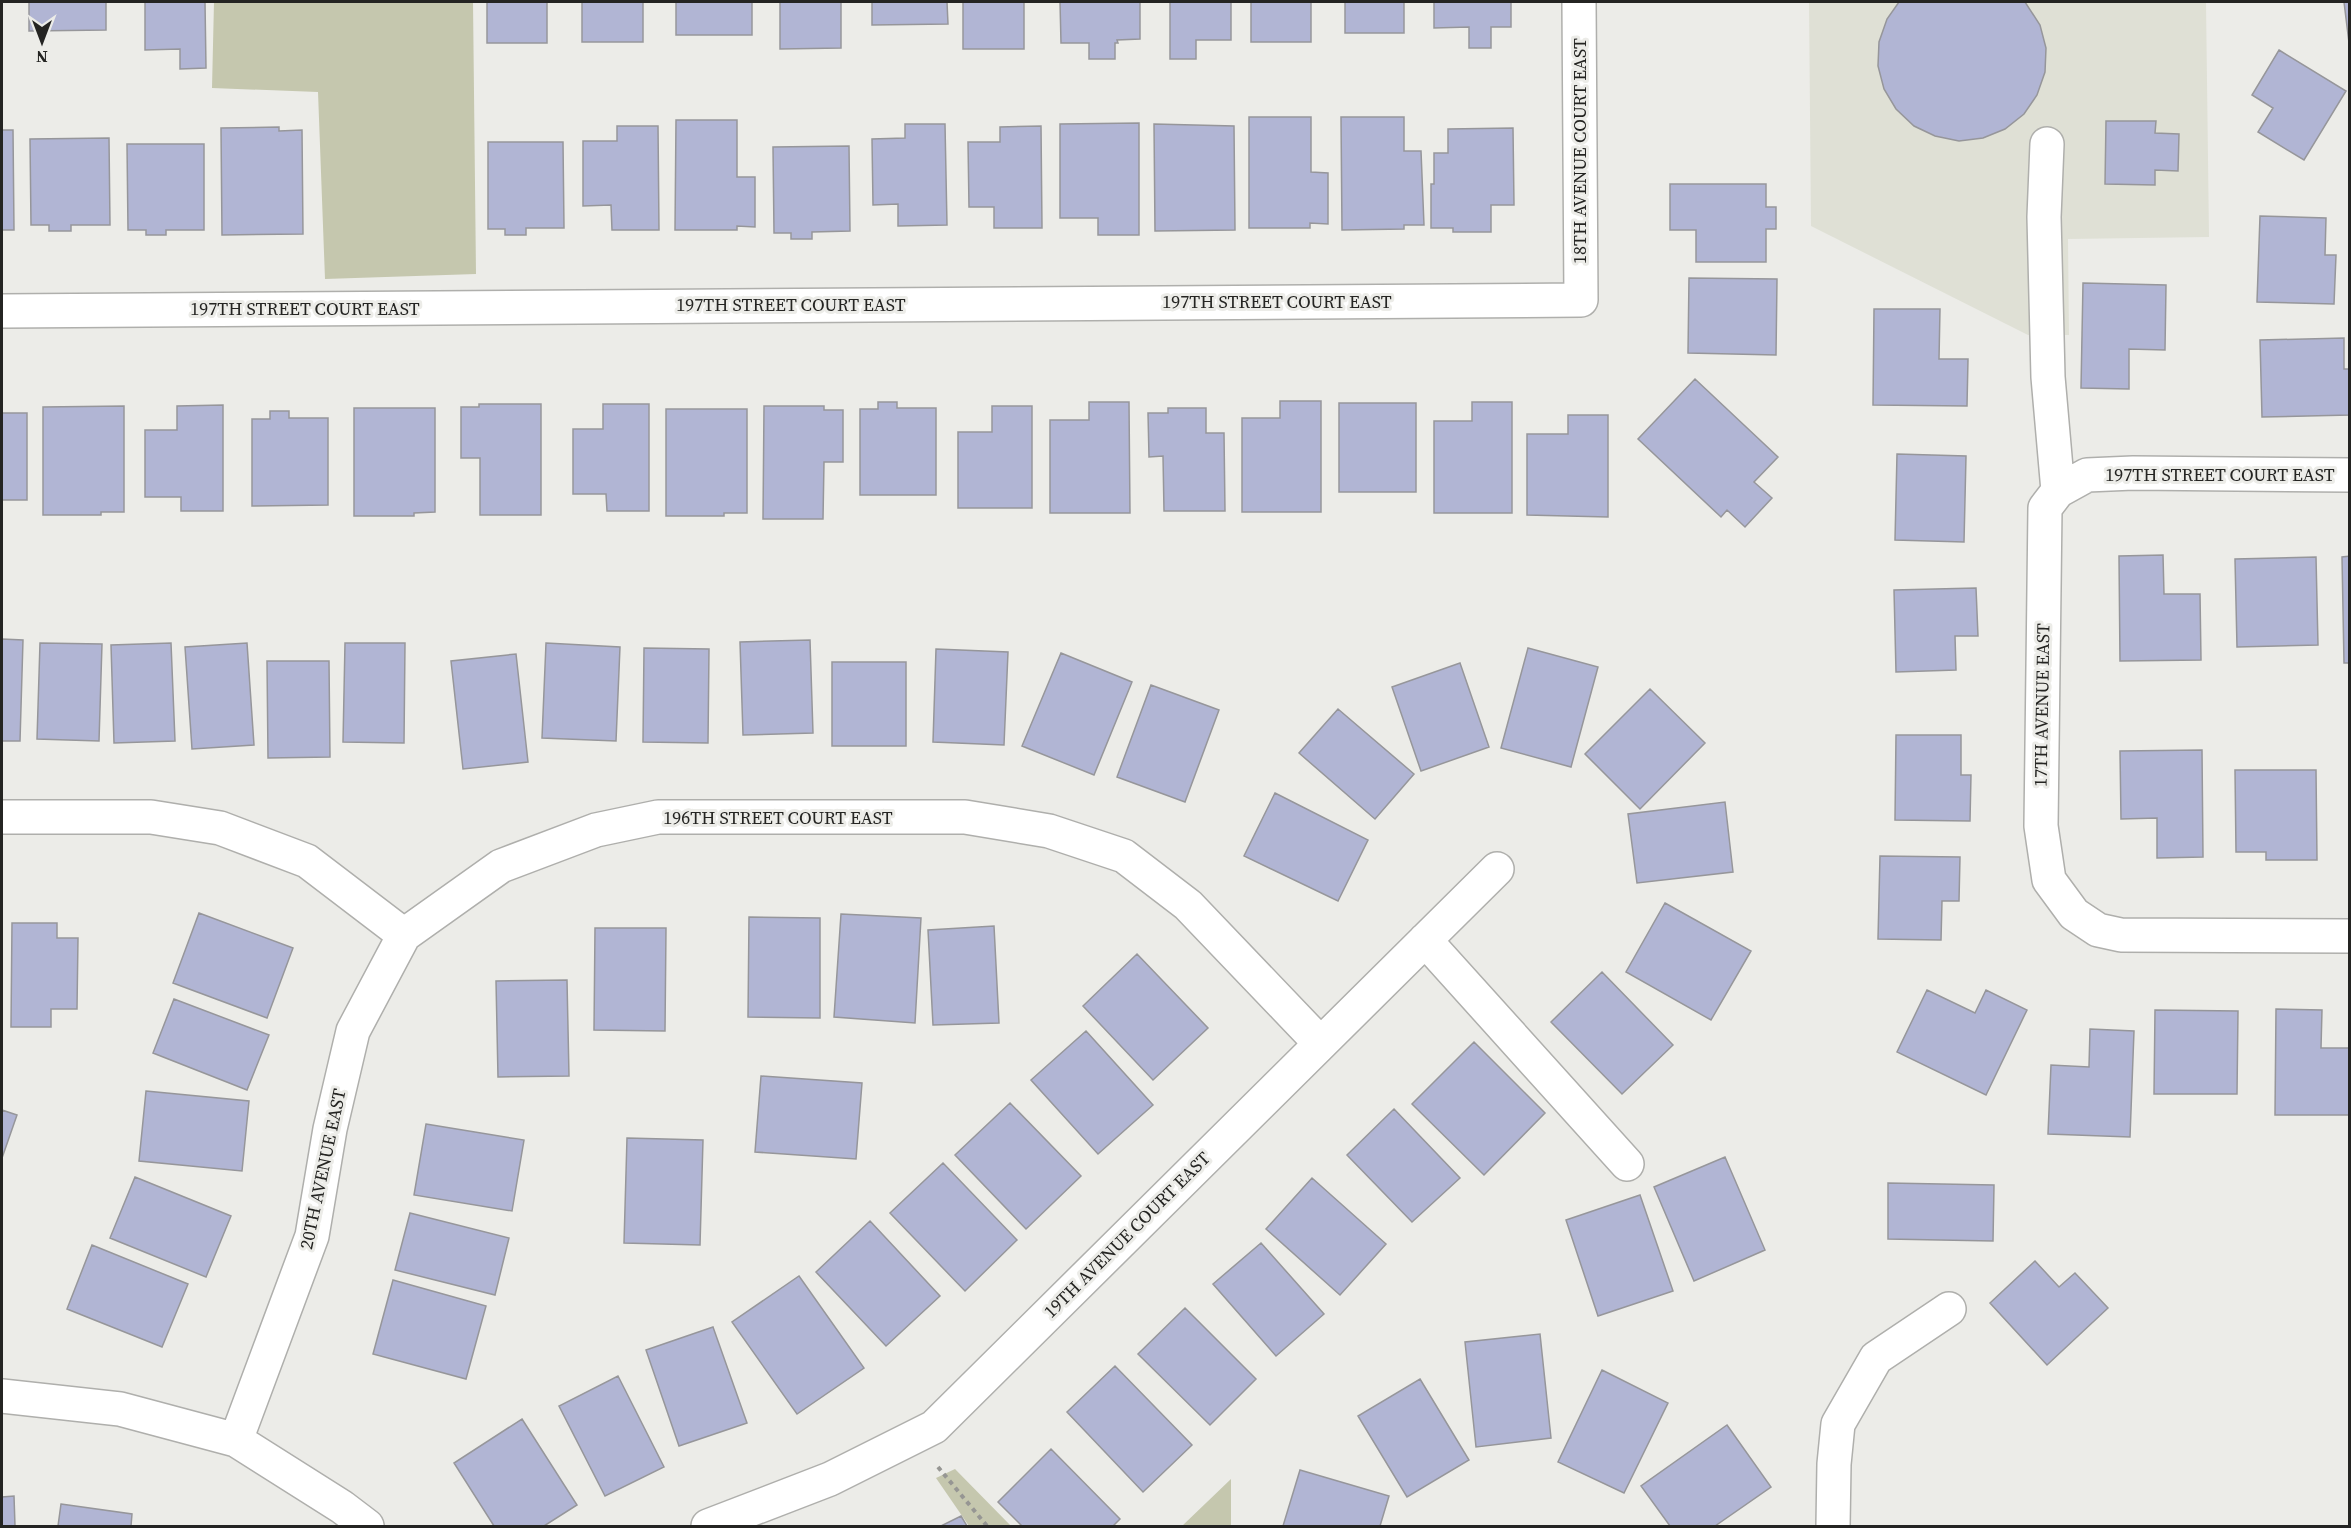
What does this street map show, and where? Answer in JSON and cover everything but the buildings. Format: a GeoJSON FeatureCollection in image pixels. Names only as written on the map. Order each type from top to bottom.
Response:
{"type":"FeatureCollection","features":[{"type":"Feature","properties":{"kind":"street","name":"18TH AVENUE COURT EAST"},"geometry":{"type":"LineString","coordinates":[[1580,2],[1581,300]]}},
{"type":"Feature","properties":{"kind":"street"},"geometry":{"type":"LineString","coordinates":[[2047,144],[2044,217],[2048,377],[2058,491]]}},
{"type":"Feature","properties":{"kind":"street","name":"197TH STREET COURT EAST"},"geometry":{"type":"LineString","coordinates":[[2,311],[1581,300]]}},
{"type":"Feature","properties":{"kind":"street","name":"197TH STREET COURT EAST"},"geometry":{"type":"LineString","coordinates":[[2058,491],[2087,475],[2133,473],[2349,475]]}},
{"type":"Feature","properties":{"kind":"street","name":"17TH AVENUE EAST"},"geometry":{"type":"LineString","coordinates":[[2058,491],[2045,508],[2041,826],[2049,880],[2074,914],[2098,930],[2121,935],[2349,936]]}},
{"type":"Feature","properties":{"kind":"street"},"geometry":{"type":"LineString","coordinates":[[2,817],[151,817],[220,828],[307,861],[404,935]]}},
{"type":"Feature","properties":{"kind":"street","name":"196TH STREET COURT EAST"},"geometry":{"type":"LineString","coordinates":[[404,935],[501,866],[596,830],[648,819],[658,817],[965,817],[1049,831],[1124,856],[1188,905],[1320,1043]]}},
{"type":"Feature","properties":{"kind":"street","name":"19TH AVENUE COURT EAST"},"geometry":{"type":"LineString","coordinates":[[708,1526],[830,1479],[934,1427],[1497,869]]}},
{"type":"Feature","properties":{"kind":"street","name":"20TH AVENUE EAST"},"geometry":{"type":"LineString","coordinates":[[236,1440],[312,1236],[330,1129],[353,1031],[404,935]]}},
{"type":"Feature","properties":{"kind":"street"},"geometry":{"type":"LineString","coordinates":[[1425,940],[1628,1164]]}},
{"type":"Feature","properties":{"kind":"street"},"geometry":{"type":"LineString","coordinates":[[1833,1527],[1834,1464],[1838,1424],[1876,1358],[1949,1309]]}},
{"type":"Feature","properties":{"kind":"street"},"geometry":{"type":"LineString","coordinates":[[2,1396],[15,1395],[120,1410],[236,1440],[342,1507],[367,1527]]}},
{"type":"Feature","properties":{"kind":"path"},"geometry":{"type":"LineString","coordinates":[[914,1437],[987,1527]]}},
{"type":"Feature","properties":{"kind":"shaded area"},"geometry":{"type":"Polygon","coordinates":[[[1809,2],[2206,2],[2209,237],[2068,239],[2069,335],[2028,335],[1811,226],[1809,2]]]}},
{"type":"Feature","properties":{"kind":"green space"},"geometry":{"type":"Polygon","coordinates":[[[214,2],[473,2],[476,274],[325,279],[318,92],[212,88],[214,2]]]}},
{"type":"Feature","properties":{"kind":"green space"},"geometry":{"type":"Polygon","coordinates":[[[955,1469],[1011,1526],[969,1526],[936,1478],[955,1469]]]}},
{"type":"Feature","properties":{"kind":"green space"},"geometry":{"type":"Polygon","coordinates":[[[1231,1479],[1231,1526],[1182,1526],[1231,1479]]]}}]}
